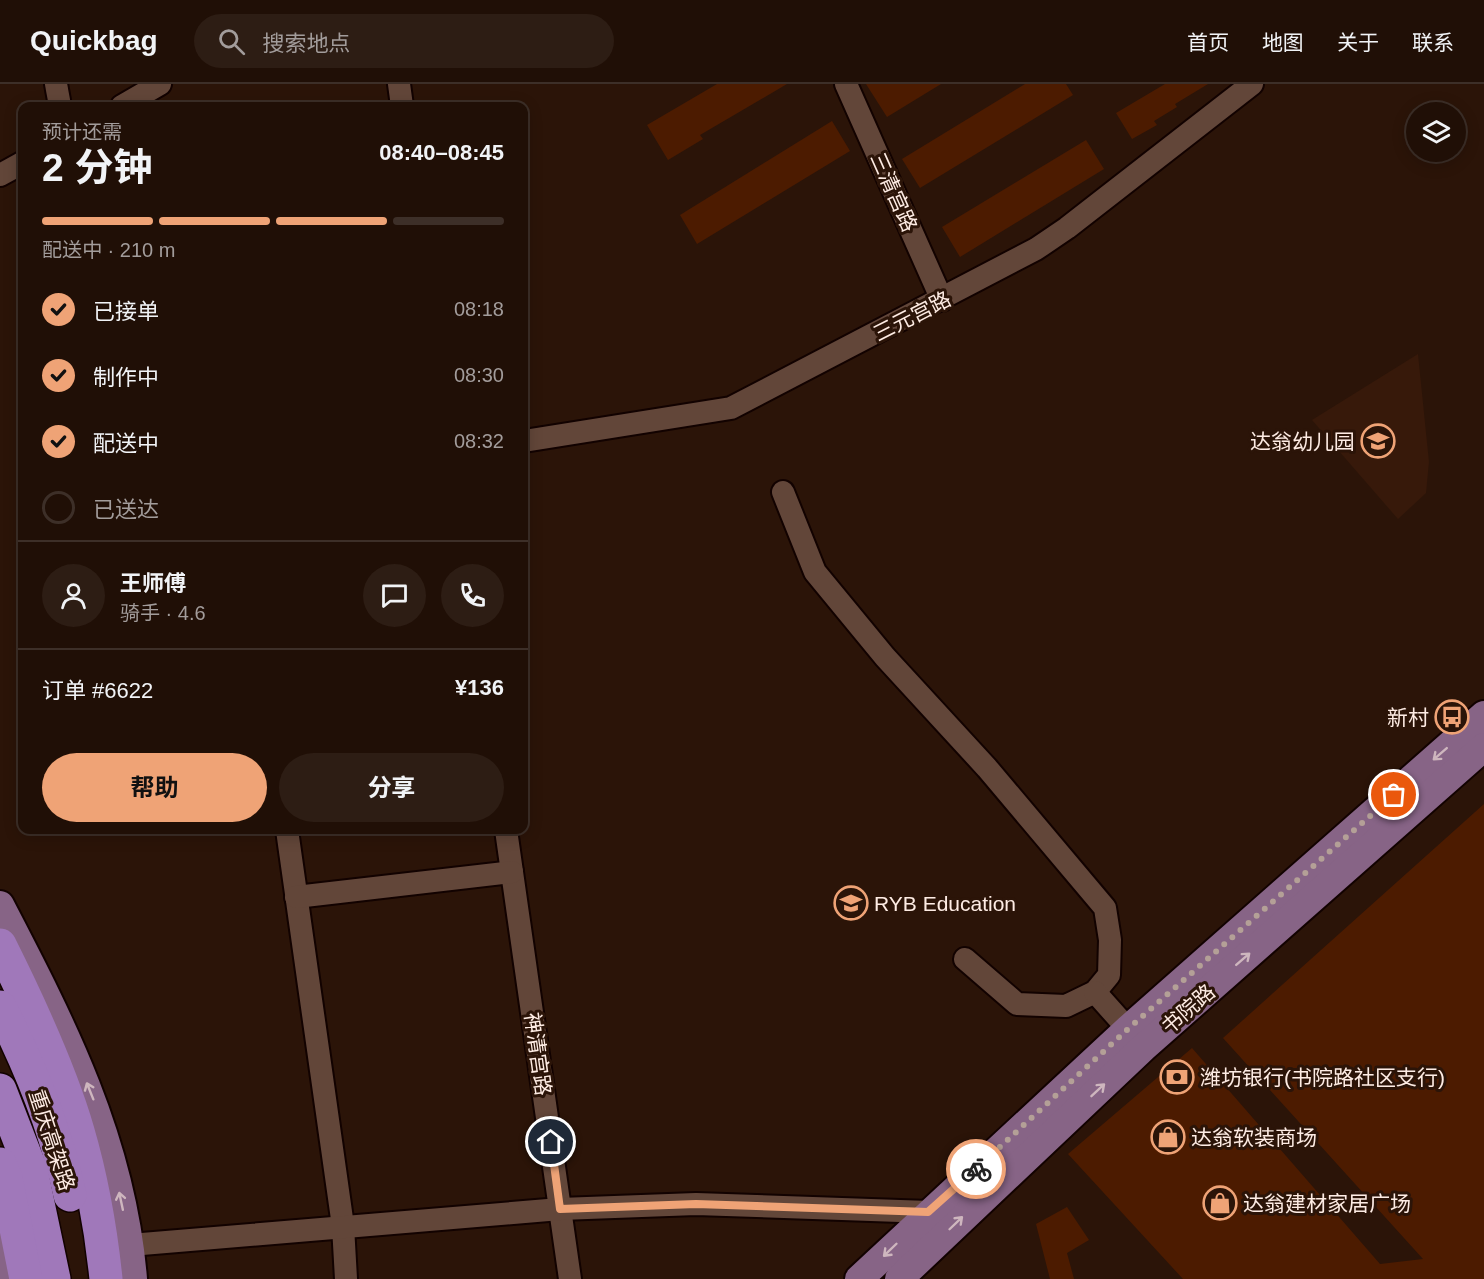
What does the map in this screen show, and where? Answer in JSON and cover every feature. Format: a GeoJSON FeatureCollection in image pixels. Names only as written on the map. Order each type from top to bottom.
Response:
{"type":"FeatureCollection","features":[{"type":"Feature","properties":{"kind":"highway"},"geometry":{"type":"LineString","coordinates":[[0,945],[33,1012],[78,1130],[101,1236],[106,1279]]}},
{"type":"Feature","properties":{"kind":"highway","name":"重庆高架路"},"geometry":{"type":"LineString","coordinates":[[0,1007],[36,1089],[62,1158],[82,1251],[85,1279]]}},
{"type":"Feature","properties":{"kind":"highway","name":"重庆高架路"},"geometry":{"type":"LineString","coordinates":[[0,1090],[32,1170],[54,1279]]}},
{"type":"Feature","properties":{"kind":"highway"},"geometry":{"type":"LineString","coordinates":[[0,1164],[6,1178],[26,1279]]}},
{"type":"Feature","properties":{"kind":"main road","name":"书院路"},"geometry":{"type":"LineString","coordinates":[[859,1279],[928,1212],[1128,1029],[1484,715]]}},
{"type":"Feature","properties":{"kind":"main road","name":"书院路"},"geometry":{"type":"LineString","coordinates":[[900,1279],[1143,1048],[1484,747]]}},
{"type":"Feature","properties":{"kind":"main road"},"geometry":{"type":"LineString","coordinates":[[0,905],[90,1090],[110,1146],[130,1245],[133,1279]]}},
{"type":"Feature","properties":{"kind":"main road"},"geometry":{"type":"LineString","coordinates":[[0,981],[17,1015],[68,1148],[91,1245],[94,1279]]}},
{"type":"Feature","properties":{"kind":"main road"},"geometry":{"type":"LineString","coordinates":[[0,1123],[19,1172],[41,1279]]}},
{"type":"Feature","properties":{"kind":"main road"},"geometry":{"type":"LineString","coordinates":[[0,1236],[11,1279]]}},
{"type":"Feature","properties":{"kind":"street"},"geometry":{"type":"LineString","coordinates":[[56,84],[59,102]]}},
{"type":"Feature","properties":{"kind":"street"},"geometry":{"type":"LineString","coordinates":[[129,102],[160,84]]}},
{"type":"Feature","properties":{"kind":"street"},"geometry":{"type":"LineString","coordinates":[[399,84],[401,102]]}},
{"type":"Feature","properties":{"kind":"street","name":"三清宫路"},"geometry":{"type":"LineString","coordinates":[[846,84],[942,300]]}},
{"type":"Feature","properties":{"kind":"street","name":"三元宫路"},"geometry":{"type":"LineString","coordinates":[[528,440],[731,408],[1036,249],[1067,228],[1252,84]]}},
{"type":"Feature","properties":{"kind":"street"},"geometry":{"type":"LineString","coordinates":[[0,175],[18,166]]}},
{"type":"Feature","properties":{"kind":"street"},"geometry":{"type":"LineString","coordinates":[[783,492],[815,572],[885,657],[987,768],[1105,908],[1110,940],[1109,975],[1095,992],[1066,1006],[1017,1004],[965,959]]}},
{"type":"Feature","properties":{"kind":"street"},"geometry":{"type":"LineString","coordinates":[[288,834],[342,1226],[346,1279]]}},
{"type":"Feature","properties":{"kind":"street","name":"神清宫路"},"geometry":{"type":"LineString","coordinates":[[507,834],[570,1279]]}},
{"type":"Feature","properties":{"kind":"street"},"geometry":{"type":"LineString","coordinates":[[296,897],[512,872]]}},
{"type":"Feature","properties":{"kind":"street"},"geometry":{"type":"LineString","coordinates":[[1095,992],[1128,1029]]}},
{"type":"Feature","properties":{"kind":"street"},"geometry":{"type":"LineString","coordinates":[[130,1245],[560,1209],[696,1204],[928,1212]]}},
{"type":"Feature","properties":{"kind":"shaded area","name":"达翁幼儿园"},"geometry":{"type":"Polygon","coordinates":[[[1418,354],[1429,462],[1426,493],[1398,519],[1312,420],[1418,354]]]}},
{"type":"Feature","properties":{"kind":"building"},"geometry":{"type":"Polygon","coordinates":[[[717,84],[787,84],[700,135],[703,139],[668,160],[647,125],[717,84]]]}},
{"type":"Feature","properties":{"kind":"building"},"geometry":{"type":"Polygon","coordinates":[[[866,84],[941,84],[887,117],[866,84]]]}},
{"type":"Feature","properties":{"kind":"building"},"geometry":{"type":"Polygon","coordinates":[[[1025,84],[1066,84],[1073,95],[920,188],[902,159],[1025,84]]]}},
{"type":"Feature","properties":{"kind":"building"},"geometry":{"type":"Polygon","coordinates":[[[1165,84],[1208,84],[1175,104],[1177,107],[1154,121],[1157,125],[1132,139],[1116,113],[1165,84]]]}},
{"type":"Feature","properties":{"kind":"building"},"geometry":{"type":"Polygon","coordinates":[[[832,121],[850,151],[697,244],[680,215],[832,121]]]}},
{"type":"Feature","properties":{"kind":"building"},"geometry":{"type":"Polygon","coordinates":[[[1086,140],[1104,169],[960,257],[942,227],[1086,140]]]}},
{"type":"Feature","properties":{"kind":"building"},"geometry":{"type":"Polygon","coordinates":[[[1484,804],[1484,1279],[1183,1279],[1068,1154],[1192,1048],[1380,1264],[1423,1259],[1223,1038],[1484,804]]]}},
{"type":"Feature","properties":{"kind":"building"},"geometry":{"type":"Polygon","coordinates":[[[1067,1207],[1089,1240],[1067,1253],[1074,1279],[1050,1279],[1036,1224],[1067,1207]]]}},
{"type":"Feature","properties":{"kind":"way so far"},"geometry":{"type":"LineString","coordinates":[[976,1169],[1128,1029],[1394,795]]}},
{"type":"Feature","properties":{"kind":"place","name":"达翁幼儿园"},"geometry":{"type":"Point","coordinates":[1378,441]}},
{"type":"Feature","properties":{"kind":"place","name":"新村"},"geometry":{"type":"Point","coordinates":[1452,717]}},
{"type":"Feature","properties":{"kind":"place","name":"RYB Education"},"geometry":{"type":"Point","coordinates":[851,903]}},
{"type":"Feature","properties":{"kind":"place","name":"潍坊银行(书院路社区支行)"},"geometry":{"type":"Point","coordinates":[1177,1077]}},
{"type":"Feature","properties":{"kind":"place","name":"达翁软装商场"},"geometry":{"type":"Point","coordinates":[1168,1137]}},
{"type":"Feature","properties":{"kind":"place","name":"达翁建材家居广场"},"geometry":{"type":"Point","coordinates":[1220,1203]}},
{"type":"Feature","properties":{"kind":"route"},"geometry":{"type":"LineString","coordinates":[[551,1142],[560,1209],[696,1204],[928,1212],[976,1169]]}}]}
